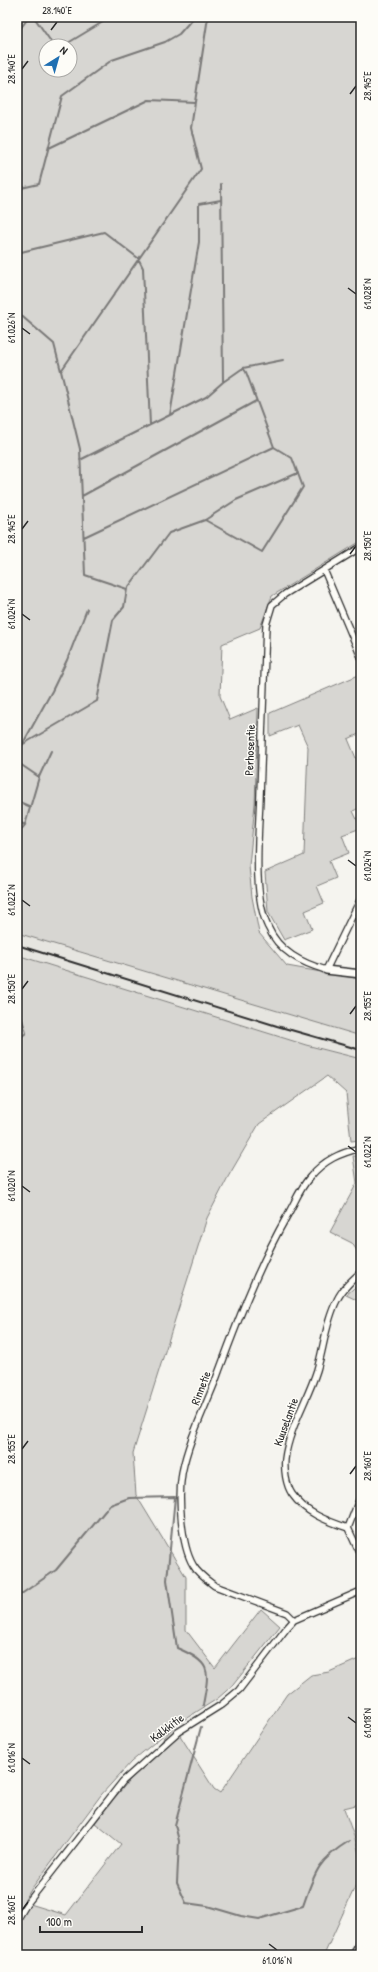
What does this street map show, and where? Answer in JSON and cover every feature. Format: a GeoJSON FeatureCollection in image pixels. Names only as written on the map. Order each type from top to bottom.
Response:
{"type":"FeatureCollection","features":[{"type":"Feature","properties":{"kind":"main road"},"geometry":{"type":"LineString","coordinates":[[355,1955],[361,1941]]}},
{"type":"Feature","properties":{"kind":"street","name":"Perhosentie"},"geometry":{"type":"LineString","coordinates":[[326,970],[298,960],[280,946],[268,927],[261,906],[259,881],[259,828],[266,625],[272,605],[285,594],[361,547]]}},
{"type":"Feature","properties":{"kind":"street"},"geometry":{"type":"LineString","coordinates":[[324,570],[361,657]]}},
{"type":"Feature","properties":{"kind":"street"},"geometry":{"type":"LineString","coordinates":[[361,898],[326,970],[361,974]]}},
{"type":"Feature","properties":{"kind":"street","name":"Rinnetie"},"geometry":{"type":"LineString","coordinates":[[294,1620],[287,1613],[215,1586],[205,1579],[193,1566],[186,1550],[183,1528],[180,1496],[182,1474],[207,1401],[266,1253],[308,1178],[323,1163],[341,1153],[361,1148]]}},
{"type":"Feature","properties":{"kind":"street","name":"Kuuselantie"},"geometry":{"type":"LineString","coordinates":[[348,1528],[327,1521],[306,1510],[292,1494],[285,1476],[285,1460],[288,1444],[317,1371],[337,1299],[361,1272]]}},
{"type":"Feature","properties":{"kind":"street"},"geometry":{"type":"LineString","coordinates":[[361,1495],[348,1528],[361,1556]]}},
{"type":"Feature","properties":{"kind":"street","name":"Kalkkitie"},"geometry":{"type":"LineString","coordinates":[[17,1920],[26,1905],[123,1781],[178,1732],[221,1705],[239,1690],[294,1620],[361,1591]]}},
{"type":"Feature","properties":{"kind":"shaded area"},"geometry":{"type":"Polygon","coordinates":[[[17,17],[361,17],[361,541],[272,596],[260,628],[222,644],[220,696],[230,720],[258,708],[255,804],[249,866],[252,897],[259,933],[287,966],[361,979],[361,1036],[17,933],[17,17]]]}},
{"type":"Feature","properties":{"kind":"shaded area"},"geometry":{"type":"Polygon","coordinates":[[[361,674],[361,733],[348,739],[361,770],[361,807],[353,811],[361,828],[342,835],[349,853],[329,861],[336,878],[317,886],[324,903],[305,911],[312,929],[284,940],[268,912],[265,872],[304,855],[308,747],[298,725],[270,736],[270,713],[361,674]]]}},
{"type":"Feature","properties":{"kind":"shaded area"},"geometry":{"type":"Polygon","coordinates":[[[17,933],[361,1036],[361,1059],[306,1045],[17,955],[17,933]]]}},
{"type":"Feature","properties":{"kind":"shaded area"},"geometry":{"type":"Polygon","coordinates":[[[17,955],[306,1045],[361,1059],[361,1140],[351,1141],[346,1093],[327,1076],[259,1124],[228,1177],[207,1218],[133,1453],[136,1495],[186,1577],[186,1630],[215,1668],[261,1609],[280,1626],[233,1685],[217,1699],[174,1726],[214,1789],[220,1793],[287,1694],[311,1675],[329,1672],[361,1658],[361,1797],[356,1805],[344,1808],[360,1860],[359,1878],[324,1955],[17,1955],[17,1927],[30,1904],[66,1915],[121,1844],[95,1823],[172,1728],[131,1762],[101,1795],[32,1888],[17,1913],[17,955]]]}},
{"type":"Feature","properties":{"kind":"shaded area"},"geometry":{"type":"Polygon","coordinates":[[[353,1156],[361,1156],[361,1257],[352,1243],[330,1232],[357,1183],[353,1156]]]}},
{"type":"Feature","properties":{"kind":"shaded area"},"geometry":{"type":"Polygon","coordinates":[[[361,1282],[361,1302],[346,1295],[361,1282]]]}},
{"type":"Feature","properties":{"kind":"waterway"},"geometry":{"type":"LineString","coordinates":[[17,33],[29,17]]}},
{"type":"Feature","properties":{"kind":"waterway"},"geometry":{"type":"LineString","coordinates":[[34,17],[48,38]]}},
{"type":"Feature","properties":{"kind":"waterway"},"geometry":{"type":"LineString","coordinates":[[76,38],[111,17]]}},
{"type":"Feature","properties":{"kind":"waterway"},"geometry":{"type":"LineString","coordinates":[[17,189],[39,184],[62,96],[112,60],[165,42],[179,34],[194,17]]}},
{"type":"Feature","properties":{"kind":"waterway"},"geometry":{"type":"LineString","coordinates":[[61,371],[201,169],[191,128],[208,17]]}},
{"type":"Feature","properties":{"kind":"waterway"},"geometry":{"type":"LineString","coordinates":[[49,148],[149,100],[195,102]]}},
{"type":"Feature","properties":{"kind":"waterway"},"geometry":{"type":"LineString","coordinates":[[17,138],[23,177],[21,188]]}},
{"type":"Feature","properties":{"kind":"waterway"},"geometry":{"type":"LineString","coordinates":[[221,184],[223,381]]}},
{"type":"Feature","properties":{"kind":"waterway"},"geometry":{"type":"LineString","coordinates":[[170,415],[199,242],[199,204],[221,200]]}},
{"type":"Feature","properties":{"kind":"waterway"},"geometry":{"type":"LineString","coordinates":[[17,253],[104,232],[138,258],[143,268],[150,425]]}},
{"type":"Feature","properties":{"kind":"waterway"},"geometry":{"type":"LineString","coordinates":[[17,312],[54,344],[61,371],[80,449],[85,575],[127,589]]}},
{"type":"Feature","properties":{"kind":"waterway"},"geometry":{"type":"LineString","coordinates":[[80,460],[206,397],[223,382],[243,368],[283,360]]}},
{"type":"Feature","properties":{"kind":"waterway"},"geometry":{"type":"LineString","coordinates":[[205,520],[262,552],[303,487],[292,458],[274,447],[246,372],[243,368]]}},
{"type":"Feature","properties":{"kind":"waterway"},"geometry":{"type":"LineString","coordinates":[[82,496],[256,401]]}},
{"type":"Feature","properties":{"kind":"waterway"},"geometry":{"type":"LineString","coordinates":[[84,537],[274,447]]}},
{"type":"Feature","properties":{"kind":"waterway"},"geometry":{"type":"LineString","coordinates":[[20,746],[97,701],[113,620],[124,607],[127,589],[169,533],[205,520],[236,500],[298,473]]}},
{"type":"Feature","properties":{"kind":"waterway"},"geometry":{"type":"LineString","coordinates":[[17,754],[52,691],[67,660],[87,609]]}},
{"type":"Feature","properties":{"kind":"waterway"},"geometry":{"type":"LineString","coordinates":[[17,835],[25,825],[39,777],[51,751]]}},
{"type":"Feature","properties":{"kind":"waterway"},"geometry":{"type":"LineString","coordinates":[[17,762],[39,777]]}},
{"type":"Feature","properties":{"kind":"waterway"},"geometry":{"type":"LineString","coordinates":[[17,801],[31,807]]}},
{"type":"Feature","properties":{"kind":"waterway"},"geometry":{"type":"LineString","coordinates":[[17,821],[25,825]]}},
{"type":"Feature","properties":{"kind":"waterway"},"geometry":{"type":"LineString","coordinates":[[17,1002],[26,1033],[17,1040]]}},
{"type":"Feature","properties":{"kind":"waterway"},"geometry":{"type":"LineString","coordinates":[[17,1597],[56,1570],[110,1505],[129,1498],[175,1497],[167,1580],[177,1648],[197,1658],[206,1669],[207,1684],[203,1705]]}},
{"type":"Feature","properties":{"kind":"waterway"},"geometry":{"type":"LineString","coordinates":[[201,1727],[175,1825],[179,1841],[177,1883],[186,1903],[207,1906],[241,1916],[259,1919],[303,1906],[318,1868],[338,1848],[349,1841]]}},
{"type":"Feature","properties":{"kind":"railway"},"geometry":{"type":"LineString","coordinates":[[17,945],[277,1026],[361,1050]]}}]}
